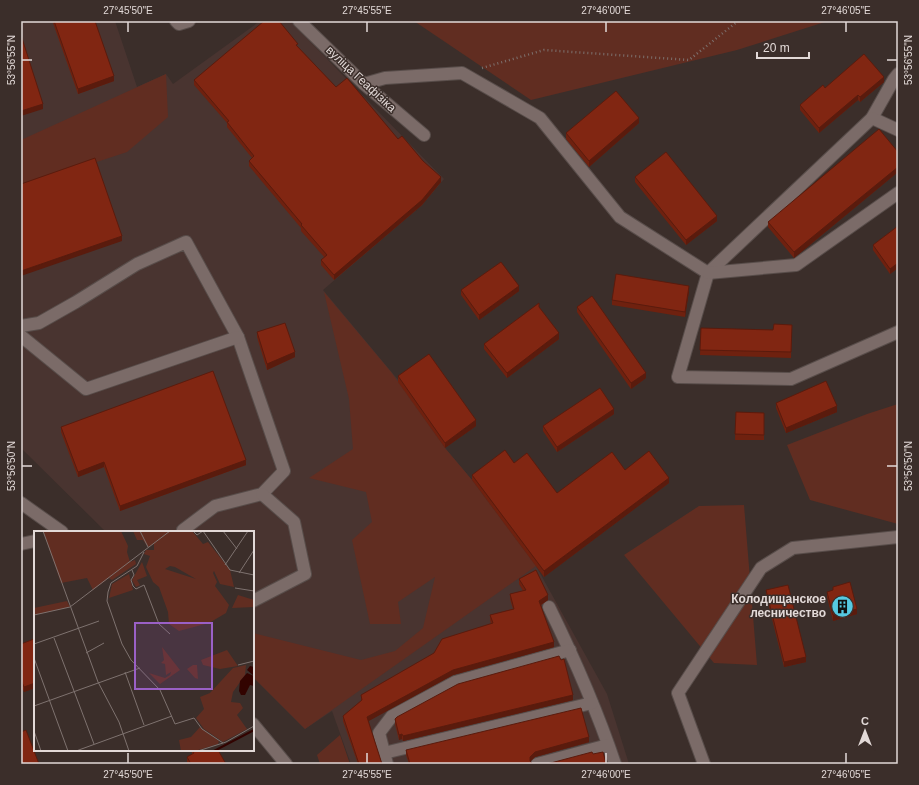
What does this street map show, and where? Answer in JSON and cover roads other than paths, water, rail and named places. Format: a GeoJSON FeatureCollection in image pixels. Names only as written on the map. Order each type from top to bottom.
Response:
{"type":"FeatureCollection","features":[{"type":"Feature","properties":{"kind":"street"},"geometry":{"type":"LineString","coordinates":[[176,21],[179,24],[189,21]]}},
{"type":"Feature","properties":{"kind":"street","name":"вуліца Геафізіка"},"geometry":{"type":"LineString","coordinates":[[300,21],[364,84],[424,135]]}},
{"type":"Feature","properties":{"kind":"street"},"geometry":{"type":"LineString","coordinates":[[364,84],[385,78],[462,73],[540,118],[620,217],[708,274],[796,265],[898,193]]}},
{"type":"Feature","properties":{"kind":"street"},"geometry":{"type":"LineString","coordinates":[[898,74],[894,78],[872,118],[708,274],[678,377],[791,379],[898,332]]}},
{"type":"Feature","properties":{"kind":"street"},"geometry":{"type":"LineString","coordinates":[[872,118],[898,130]]}},
{"type":"Feature","properties":{"kind":"street"},"geometry":{"type":"LineString","coordinates":[[21,326],[39,322],[76,302],[137,264],[186,242],[238,337],[284,470],[262,494],[215,506],[184,531]]}},
{"type":"Feature","properties":{"kind":"street"},"geometry":{"type":"LineString","coordinates":[[21,336],[86,389],[238,337]]}},
{"type":"Feature","properties":{"kind":"street"},"geometry":{"type":"LineString","coordinates":[[254,600],[305,574],[294,522],[262,494]]}},
{"type":"Feature","properties":{"kind":"street"},"geometry":{"type":"LineString","coordinates":[[21,503],[61,531]]}},
{"type":"Feature","properties":{"kind":"street"},"geometry":{"type":"LineString","coordinates":[[704,764],[678,693],[761,568],[793,548],[898,537]]}},
{"type":"Feature","properties":{"kind":"street"},"geometry":{"type":"LineString","coordinates":[[21,544],[34,541]]}},
{"type":"Feature","properties":{"kind":"street"},"geometry":{"type":"LineString","coordinates":[[549,607],[570,650],[615,764]]}},
{"type":"Feature","properties":{"kind":"street"},"geometry":{"type":"LineString","coordinates":[[570,650],[455,682],[392,716],[379,733],[386,758],[592,703]]}},
{"type":"Feature","properties":{"kind":"street"},"geometry":{"type":"LineString","coordinates":[[254,725],[286,764]]}},
{"type":"Feature","properties":{"kind":"street"},"geometry":{"type":"LineString","coordinates":[[537,764],[608,745]]}},
{"type":"Feature","properties":{"kind":"place","name":"Колодищанское лесничество"},"geometry":{"type":"Point","coordinates":[842,606]}}]}
